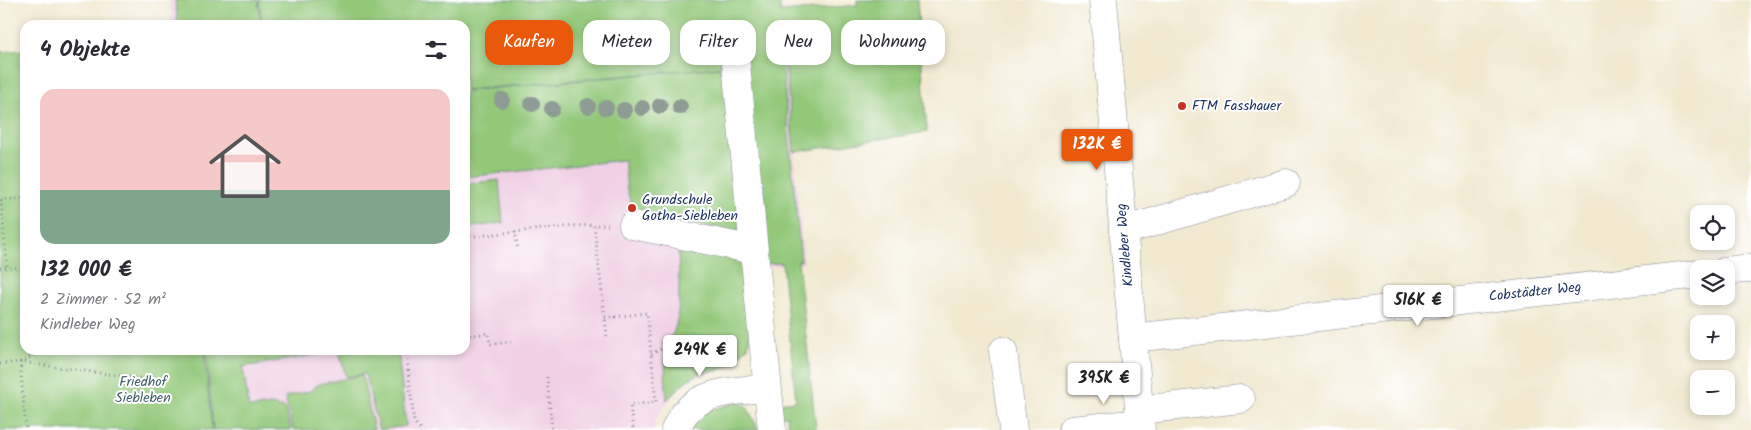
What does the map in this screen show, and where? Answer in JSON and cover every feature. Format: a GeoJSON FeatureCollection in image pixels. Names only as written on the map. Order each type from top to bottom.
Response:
{"type":"FeatureCollection","features":[{"type":"Feature","properties":{"kind":"street","name":"Kindleber Weg"},"geometry":{"type":"LineString","coordinates":[[1103,0],[1140,421]]}},
{"type":"Feature","properties":{"kind":"street"},"geometry":{"type":"LineString","coordinates":[[736,65],[772,430]]}},
{"type":"Feature","properties":{"kind":"street"},"geometry":{"type":"LineString","coordinates":[[1124,231],[1286,182]]}},
{"type":"Feature","properties":{"kind":"street"},"geometry":{"type":"LineString","coordinates":[[633,225],[754,250]]}},
{"type":"Feature","properties":{"kind":"street"},"geometry":{"type":"LineString","coordinates":[[1735,270],[1751,268]]}},
{"type":"Feature","properties":{"kind":"street","name":"Cobstädter Weg"},"geometry":{"type":"LineString","coordinates":[[1133,338],[1690,275]]}},
{"type":"Feature","properties":{"kind":"street"},"geometry":{"type":"LineString","coordinates":[[1003,351],[1013,430]]}},
{"type":"Feature","properties":{"kind":"street"},"geometry":{"type":"LineString","coordinates":[[675,430],[680,418],[701,399],[715,394],[767,388]]}},
{"type":"Feature","properties":{"kind":"street"},"geometry":{"type":"LineString","coordinates":[[1072,430],[1140,421],[1241,399]]}},
{"type":"Feature","properties":{"kind":"path"},"geometry":{"type":"LineString","coordinates":[[7,267],[0,200],[20,198]]}},
{"type":"Feature","properties":{"kind":"path"},"geometry":{"type":"LineString","coordinates":[[594,225],[607,336]]}},
{"type":"Feature","properties":{"kind":"path"},"geometry":{"type":"LineString","coordinates":[[470,236],[572,226],[633,225]]}},
{"type":"Feature","properties":{"kind":"path"},"geometry":{"type":"LineString","coordinates":[[515,232],[518,249]]}},
{"type":"Feature","properties":{"kind":"path"},"geometry":{"type":"LineString","coordinates":[[0,268],[20,268]]}},
{"type":"Feature","properties":{"kind":"path"},"geometry":{"type":"LineString","coordinates":[[605,318],[647,313],[656,402],[630,405],[633,430]]}},
{"type":"Feature","properties":{"kind":"path"},"geometry":{"type":"LineString","coordinates":[[651,354],[694,333]]}},
{"type":"Feature","properties":{"kind":"path"},"geometry":{"type":"LineString","coordinates":[[470,336],[488,334],[490,344],[511,342]]}},
{"type":"Feature","properties":{"kind":"path"},"geometry":{"type":"LineString","coordinates":[[20,362],[35,355]]}},
{"type":"Feature","properties":{"kind":"path"},"geometry":{"type":"LineString","coordinates":[[407,355],[414,422],[421,430]]}},
{"type":"Feature","properties":{"kind":"path"},"geometry":{"type":"LineString","coordinates":[[20,362],[26,430]]}},
{"type":"Feature","properties":{"kind":"path"},"geometry":{"type":"LineString","coordinates":[[0,364],[20,362],[159,381]]}},
{"type":"Feature","properties":{"kind":"path"},"geometry":{"type":"LineString","coordinates":[[547,376],[552,430]]}},
{"type":"Feature","properties":{"kind":"shaded area","name":"Grundschule Gotha-Siebleben"},"geometry":{"type":"Polygon","coordinates":[[[170,0],[780,0],[782,20],[766,20],[766,65],[786,65],[804,263],[746,269],[751,333],[749,347],[732,364],[717,372],[701,374],[686,382],[669,400],[655,420],[655,430],[212,430],[204,355],[470,355],[470,20],[172,20],[170,0]]]}},
{"type":"Feature","properties":{"kind":"green space"},"geometry":{"type":"Polygon","coordinates":[[[175,0],[258,0],[260,20],[177,20],[175,0]]]}},
{"type":"Feature","properties":{"kind":"green space"},"geometry":{"type":"Polygon","coordinates":[[[259,0],[779,0],[781,12],[857,5],[857,0],[917,0],[919,20],[841,20],[841,65],[922,65],[927,132],[794,152],[785,65],[831,65],[831,20],[766,20],[766,65],[782,65],[801,261],[798,261],[816,430],[788,430],[787,416],[780,417],[778,403],[796,401],[782,263],[765,264],[762,236],[675,221],[635,208],[627,191],[624,160],[470,176],[470,91],[742,65],[470,90],[470,20],[261,20],[259,0]]]}},
{"type":"Feature","properties":{"kind":"green space","name":"Friedhof Siebleben"},"geometry":{"type":"Polygon","coordinates":[[[20,50],[20,355],[204,355],[212,430],[0,430],[0,52],[20,50]]]}},
{"type":"Feature","properties":{"kind":"green space"},"geometry":{"type":"Polygon","coordinates":[[[499,180],[503,223],[470,227],[470,183],[499,180]]]}},
{"type":"Feature","properties":{"kind":"green space"},"geometry":{"type":"Polygon","coordinates":[[[678,242],[723,254],[744,267],[750,333],[748,347],[731,364],[717,371],[701,372],[686,381],[667,400],[666,359],[678,311],[678,242]]]}},
{"type":"Feature","properties":{"kind":"green space"},"geometry":{"type":"Polygon","coordinates":[[[206,355],[315,355],[243,367],[249,408],[271,405],[285,408],[291,430],[213,430],[206,355]]]}},
{"type":"Feature","properties":{"kind":"green space"},"geometry":{"type":"Polygon","coordinates":[[[340,355],[399,355],[406,426],[379,430],[365,374],[346,377],[340,355]]]}},
{"type":"Feature","properties":{"kind":"green space"},"geometry":{"type":"Polygon","coordinates":[[[362,375],[374,430],[293,430],[285,397],[310,391],[319,384],[362,375]]]}},
{"type":"Feature","properties":{"kind":"green space"},"geometry":{"type":"Polygon","coordinates":[[[740,401],[747,407],[759,430],[684,430],[689,417],[740,401]]]}},
{"type":"Feature","properties":{"kind":"place","name":"FTM Fasshauer"},"geometry":{"type":"Point","coordinates":[1182,106]}},
{"type":"Feature","properties":{"kind":"place","name":"Grundschule Gotha-Siebleben"},"geometry":{"type":"Point","coordinates":[632,208]}}]}
